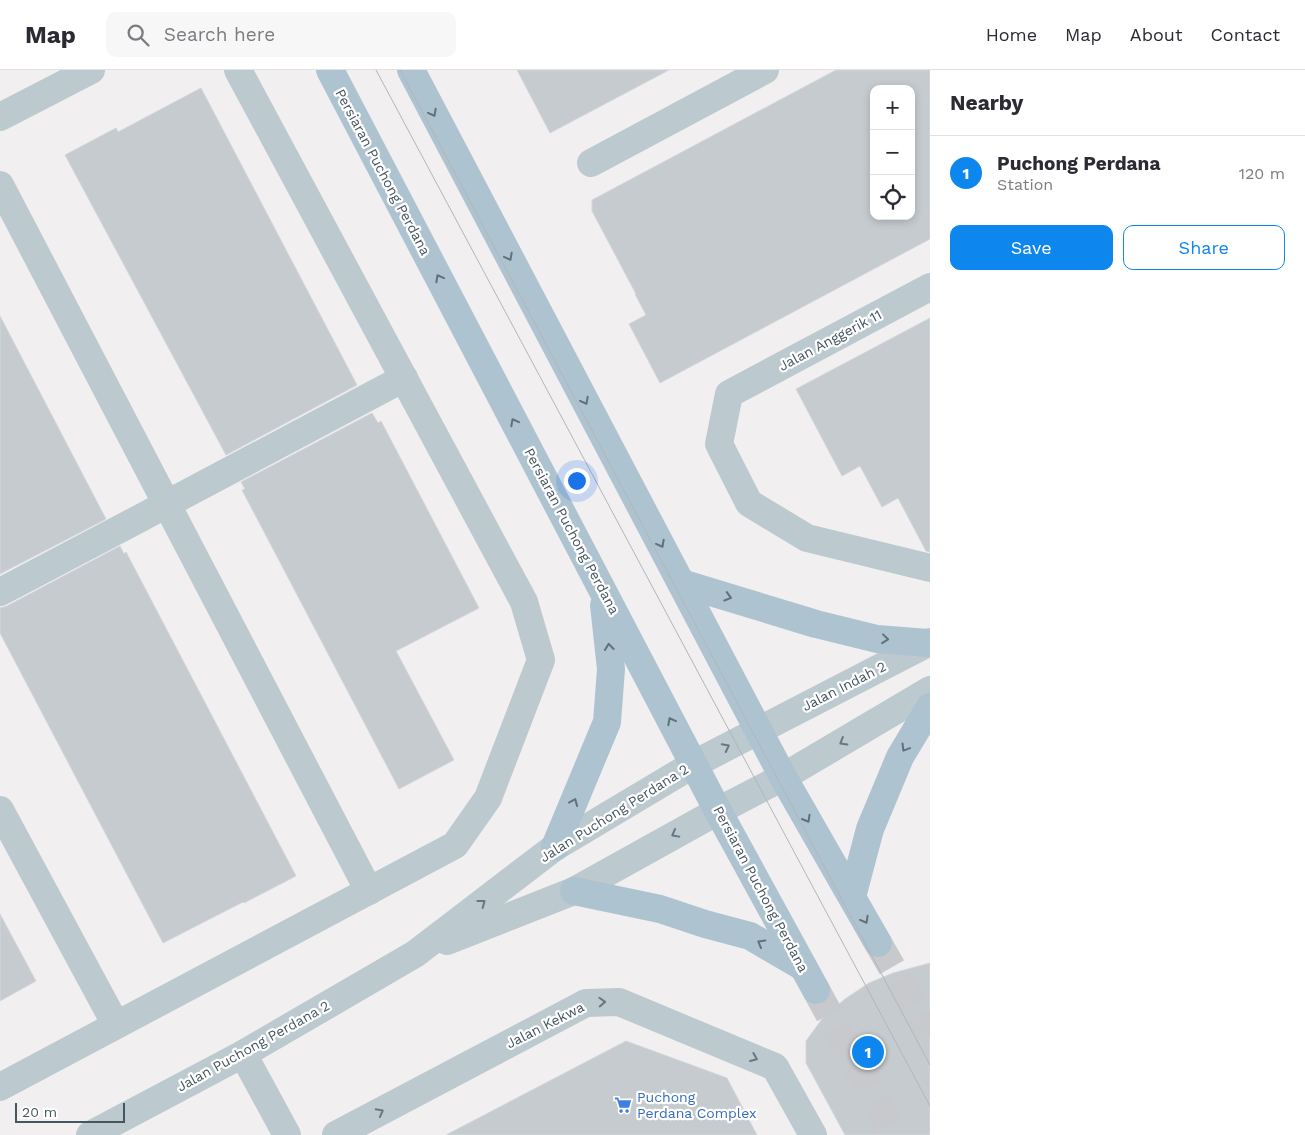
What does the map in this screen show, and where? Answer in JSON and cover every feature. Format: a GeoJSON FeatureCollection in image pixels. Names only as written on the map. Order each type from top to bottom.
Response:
{"type":"FeatureCollection","features":[{"type":"Feature","properties":{"kind":"main road","name":"Persiaran Puchong Perdana"},"geometry":{"type":"LineString","coordinates":[[330,70],[718,811],[810,979],[750,936],[660,909],[574,891]]}},
{"type":"Feature","properties":{"kind":"main road"},"geometry":{"type":"LineString","coordinates":[[411,70],[783,777],[878,943]]}},
{"type":"Feature","properties":{"kind":"main road"},"geometry":{"type":"LineString","coordinates":[[681,583],[816,624],[877,639],[929,642]]}},
{"type":"Feature","properties":{"kind":"main road"},"geometry":{"type":"LineString","coordinates":[[555,847],[607,722],[611,669],[603,590]]}},
{"type":"Feature","properties":{"kind":"main road"},"geometry":{"type":"LineString","coordinates":[[852,897],[870,829],[900,757],[930,706]]}},
{"type":"Feature","properties":{"kind":"street"},"geometry":{"type":"LineString","coordinates":[[0,117],[91,70]]}},
{"type":"Feature","properties":{"kind":"street"},"geometry":{"type":"LineString","coordinates":[[0,1087],[455,845],[488,798],[540,660],[524,602],[238,70]]}},
{"type":"Feature","properties":{"kind":"street"},"geometry":{"type":"LineString","coordinates":[[591,163],[765,70]]}},
{"type":"Feature","properties":{"kind":"street"},"geometry":{"type":"LineString","coordinates":[[0,185],[369,891]]}},
{"type":"Feature","properties":{"kind":"street","name":"Jalan Anggerik 11"},"geometry":{"type":"LineString","coordinates":[[930,287],[730,394],[719,444],[749,503],[807,538],[930,568]]}},
{"type":"Feature","properties":{"kind":"street"},"geometry":{"type":"LineString","coordinates":[[0,592],[404,378]]}},
{"type":"Feature","properties":{"kind":"street","name":"Jalan Indah 2"},"geometry":{"type":"LineString","coordinates":[[694,764],[929,642]]}},
{"type":"Feature","properties":{"kind":"street"},"geometry":{"type":"LineString","coordinates":[[783,777],[930,690]]}},
{"type":"Feature","properties":{"kind":"street","name":"Jalan Puchong Perdana 2"},"geometry":{"type":"LineString","coordinates":[[90,1135],[243,1054],[415,954],[555,847],[694,764]]}},
{"type":"Feature","properties":{"kind":"street","name":"Jalan Puchong Perdana 2"},"geometry":{"type":"LineString","coordinates":[[415,954],[574,891],[783,777]]}},
{"type":"Feature","properties":{"kind":"street"},"geometry":{"type":"LineString","coordinates":[[0,810],[116,1025]]}},
{"type":"Feature","properties":{"kind":"street","name":"Jalan Kekwa"},"geometry":{"type":"LineString","coordinates":[[336,1135],[586,1003],[620,1002],[775,1067],[813,1135]]}},
{"type":"Feature","properties":{"kind":"street"},"geometry":{"type":"LineString","coordinates":[[243,1054],[286,1135]]}},
{"type":"Feature","properties":{"kind":"building"},"geometry":{"type":"Polygon","coordinates":[[[517,70],[669,70],[550,133],[517,70]]]}},
{"type":"Feature","properties":{"kind":"building"},"geometry":{"type":"Polygon","coordinates":[[[836,70],[930,70],[930,239],[660,383],[629,324],[646,315],[592,211],[592,200],[836,70]]]}},
{"type":"Feature","properties":{"kind":"building"},"geometry":{"type":"Polygon","coordinates":[[[201,88],[357,385],[226,455],[65,155],[116,128],[118,132],[201,88]]]}},
{"type":"Feature","properties":{"kind":"building"},"geometry":{"type":"Polygon","coordinates":[[[0,316],[106,519],[0,574],[0,316]]]}},
{"type":"Feature","properties":{"kind":"building"},"geometry":{"type":"Polygon","coordinates":[[[930,318],[930,552],[926,551],[898,498],[882,507],[860,466],[842,476],[796,389],[930,318]]]}},
{"type":"Feature","properties":{"kind":"building"},"geometry":{"type":"Polygon","coordinates":[[[372,413],[378,423],[381,421],[479,608],[396,651],[454,760],[399,789],[242,490],[245,489],[241,482],[372,413]]]}},
{"type":"Feature","properties":{"kind":"building"},"geometry":{"type":"Polygon","coordinates":[[[120,546],[124,554],[126,552],[296,876],[163,943],[0,633],[0,608],[120,546]]]}},
{"type":"Feature","properties":{"kind":"building"},"geometry":{"type":"Polygon","coordinates":[[[0,914],[36,981],[0,1001],[0,914]]]}},
{"type":"Feature","properties":{"kind":"building"},"geometry":{"type":"Polygon","coordinates":[[[930,963],[930,1135],[845,1135],[806,1063],[806,1041],[822,1019],[845,999],[869,983],[893,973],[930,963]]]}},
{"type":"Feature","properties":{"kind":"building","name":"Puchong Perdana Complex"},"geometry":{"type":"Polygon","coordinates":[[[626,1041],[727,1078],[757,1135],[446,1135],[626,1041]]]}},
{"type":"Feature","properties":{"kind":"tunnel"},"geometry":{"type":"LineString","coordinates":[[878,943],[930,1034]]}},
{"type":"Feature","properties":{"kind":"tunnel"},"geometry":{"type":"LineString","coordinates":[[816,990],[895,1135]]}},
{"type":"Feature","properties":{"kind":"tram line"},"geometry":{"type":"LineString","coordinates":[[376,70],[930,1106]]}},
{"type":"Feature","properties":{"kind":"tram line"},"geometry":{"type":"LineString","coordinates":[[400,70],[930,1065]]}},
{"type":"Feature","properties":{"kind":"place","name":"Puchong Perdana"},"geometry":{"type":"Point","coordinates":[868,1052]}},
{"type":"Feature","properties":{"kind":"place","name":"Puchong Perdana Complex"},"geometry":{"type":"Point","coordinates":[623,1105]}}]}
